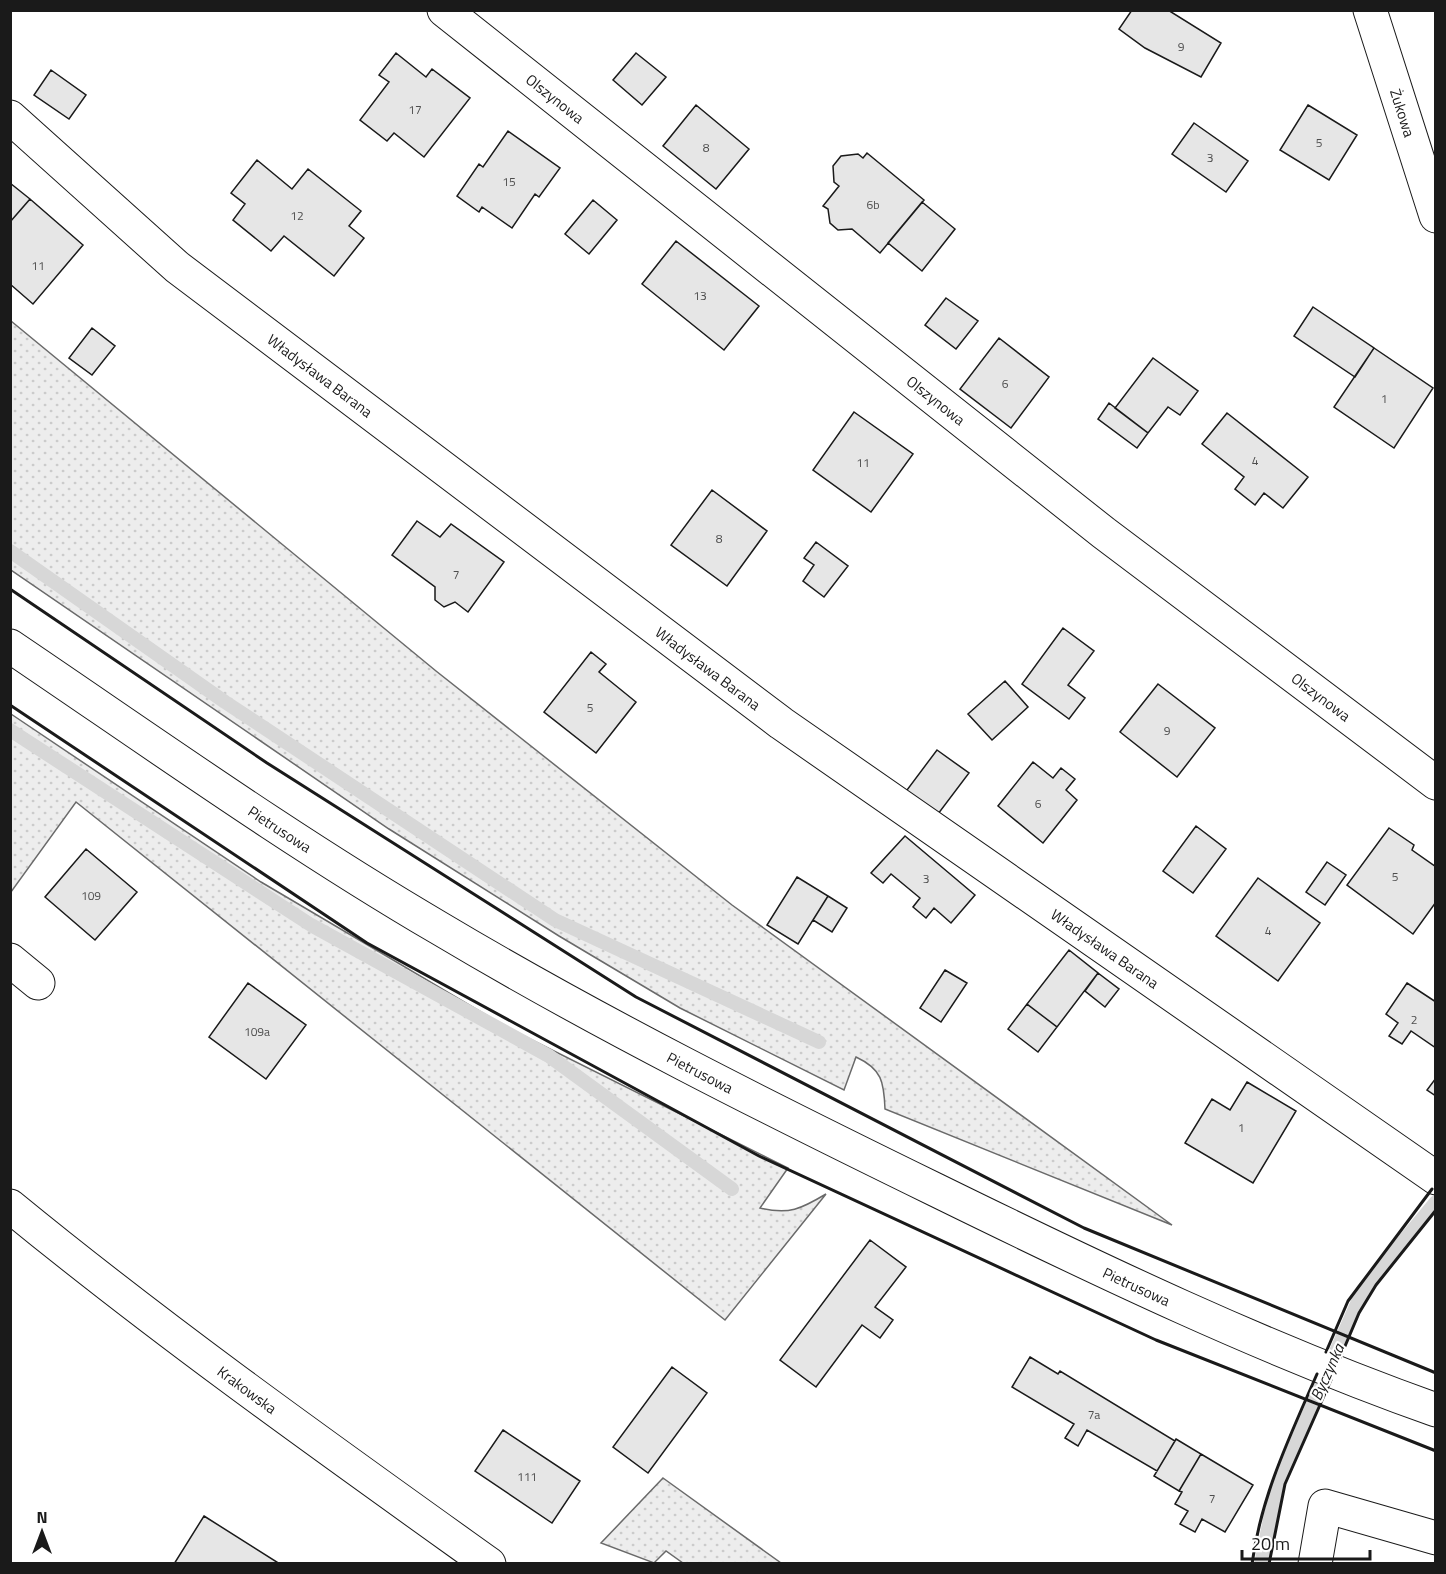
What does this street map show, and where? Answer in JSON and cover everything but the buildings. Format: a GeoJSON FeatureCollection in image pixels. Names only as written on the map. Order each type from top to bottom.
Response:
{"type":"FeatureCollection","features":[{"type":"Feature","properties":{"kind":"street","name":"Olszynowa"},"geometry":{"type":"LineString","coordinates":[[444,10],[1104,533],[1436,783]]}},
{"type":"Feature","properties":{"kind":"street","name":"Żukowa"},"geometry":{"type":"LineString","coordinates":[[1370,10],[1436,216]]}},
{"type":"Feature","properties":{"kind":"street","name":"Władysława Barana"},"geometry":{"type":"LineString","coordinates":[[10,117],[177,267],[781,723],[1435,1178]]}},
{"type":"Feature","properties":{"kind":"street","name":"Pietrusowa"},"geometry":{"type":"LineString","coordinates":[[10,646],[288,835],[437,927],[579,1009],[858,1152],[1112,1275],[1436,1410]]}},
{"type":"Feature","properties":{"kind":"street"},"geometry":{"type":"LineString","coordinates":[[10,960],[38,983]]}},
{"type":"Feature","properties":{"kind":"street","name":"Krakowska"},"geometry":{"type":"LineString","coordinates":[[10,1206],[86,1268],[279,1415],[489,1563]]}},
{"type":"Feature","properties":{"kind":"street"},"geometry":{"type":"LineString","coordinates":[[1315,1563],[1325,1506],[1436,1538]]}},
{"type":"Feature","properties":{"kind":"shaded area"},"geometry":{"type":"Polygon","coordinates":[[[11,321],[436,671],[732,905],[1172,1225],[885,1109],[880,1077],[871,1066],[856,1057],[844,1090],[680,1008],[559,936],[389,829],[11,570],[11,321]]]}},
{"type":"Feature","properties":{"kind":"shaded area"},"geometry":{"type":"Polygon","coordinates":[[[11,714],[261,882],[510,1029],[788,1168],[760,1208],[787,1211],[809,1204],[826,1194],[725,1320],[76,802],[11,892],[11,714]]]}},
{"type":"Feature","properties":{"kind":"shaded area"},"geometry":{"type":"Polygon","coordinates":[[[663,1478],[781,1563],[683,1563],[666,1551],[654,1563],[601,1543],[663,1478]]]}},
{"type":"Feature","properties":{"kind":"waterway"},"geometry":{"type":"LineString","coordinates":[[10,551],[225,702],[555,920],[819,1042]]}},
{"type":"Feature","properties":{"kind":"waterway"},"geometry":{"type":"LineString","coordinates":[[10,730],[311,925],[549,1056],[732,1189]]}},
{"type":"Feature","properties":{"kind":"waterway","name":"Byczynka"},"geometry":{"type":"LineString","coordinates":[[1261,1564],[1276,1489],[1363,1290],[1436,1202]]}},
{"type":"Feature","properties":{"kind":"wall"},"geometry":{"type":"LineString","coordinates":[[10,589],[267,763],[636,997],[1084,1228],[1436,1373]]}},
{"type":"Feature","properties":{"kind":"wall"},"geometry":{"type":"LineString","coordinates":[[10,705],[367,943],[759,1156],[1156,1340],[1436,1451]]}},
{"type":"Feature","properties":{"kind":"wall"},"geometry":{"type":"LineString","coordinates":[[1326,1352],[1348,1301],[1432,1189]]}},
{"type":"Feature","properties":{"kind":"wall"},"geometry":{"type":"LineString","coordinates":[[1340,1358],[1359,1313],[1376,1285],[1436,1210]]}},
{"type":"Feature","properties":{"kind":"wall"},"geometry":{"type":"LineString","coordinates":[[1252,1564],[1269,1490],[1317,1374]]}},
{"type":"Feature","properties":{"kind":"wall"},"geometry":{"type":"LineString","coordinates":[[1269,1564],[1285,1484],[1331,1380]]}}]}
